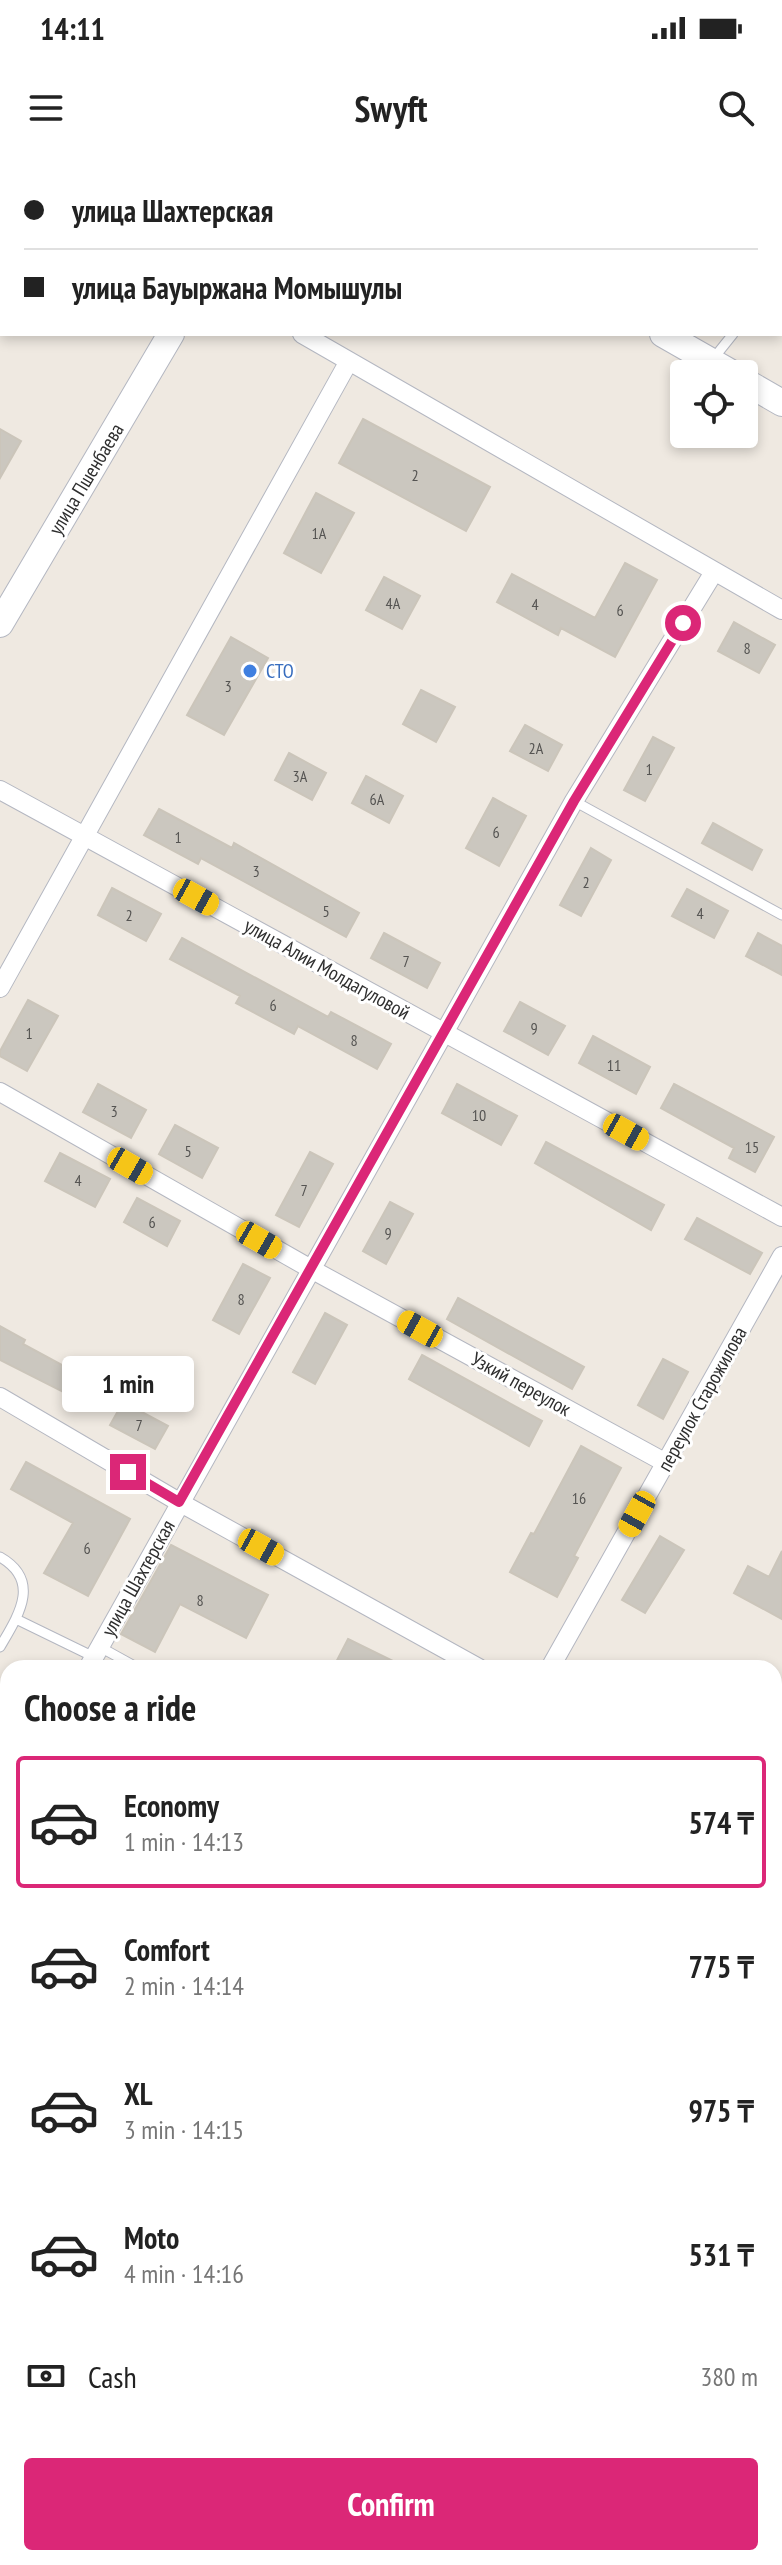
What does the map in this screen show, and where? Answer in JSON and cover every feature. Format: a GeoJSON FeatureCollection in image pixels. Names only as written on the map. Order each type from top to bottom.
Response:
{"type":"FeatureCollection","features":[{"type":"Feature","properties":{"kind":"street","name":"улица Пшенбаева"},"geometry":{"type":"LineString","coordinates":[[0,624],[170,336]]}},
{"type":"Feature","properties":{"kind":"street"},"geometry":{"type":"LineString","coordinates":[[305,336],[782,610]]}},
{"type":"Feature","properties":{"kind":"street"},"geometry":{"type":"LineString","coordinates":[[666,336],[708,360]]}},
{"type":"Feature","properties":{"kind":"street"},"geometry":{"type":"LineString","coordinates":[[0,988],[349,361]]}},
{"type":"Feature","properties":{"kind":"street"},"geometry":{"type":"LineString","coordinates":[[758,389],[782,403]]}},
{"type":"Feature","properties":{"kind":"street","name":"улица Шахтерская"},"geometry":{"type":"LineString","coordinates":[[94,1657],[574,801],[714,572]]}},
{"type":"Feature","properties":{"kind":"street","name":"улица Алии Молдагуловой"},"geometry":{"type":"LineString","coordinates":[[0,790],[782,1217]]}},
{"type":"Feature","properties":{"kind":"street","name":"Узкий переулок"},"geometry":{"type":"LineString","coordinates":[[0,1092],[311,1269],[666,1463]]}},
{"type":"Feature","properties":{"kind":"street","name":"переулок Старожилова"},"geometry":{"type":"LineString","coordinates":[[555,1660],[782,1256]]}},
{"type":"Feature","properties":{"kind":"street"},"geometry":{"type":"LineString","coordinates":[[0,1397],[179,1502],[465,1660]]}},
{"type":"Feature","properties":{"kind":"lane"},"geometry":{"type":"LineString","coordinates":[[725,360],[732,336]]}},
{"type":"Feature","properties":{"kind":"lane"},"geometry":{"type":"LineString","coordinates":[[574,801],[782,915]]}},
{"type":"Feature","properties":{"kind":"lane"},"geometry":{"type":"LineString","coordinates":[[0,1557],[18,1572],[24,1593],[16,1619],[0,1647]]}},
{"type":"Feature","properties":{"kind":"lane"},"geometry":{"type":"LineString","coordinates":[[16,1619],[94,1657]]}},
{"type":"Feature","properties":{"kind":"building"},"geometry":{"type":"Polygon","coordinates":[[[363,419],[490,487],[466,531],[339,463],[363,419]]]}},
{"type":"Feature","properties":{"kind":"building"},"geometry":{"type":"Polygon","coordinates":[[[0,429],[21,441],[0,478],[0,429]]]}},
{"type":"Feature","properties":{"kind":"building"},"geometry":{"type":"Polygon","coordinates":[[[316,493],[354,513],[321,573],[284,553],[316,493]]]}},
{"type":"Feature","properties":{"kind":"building"},"geometry":{"type":"Polygon","coordinates":[[[625,563],[657,580],[615,657],[561,628],[558,635],[497,602],[512,574],[595,618],[625,563]]]}},
{"type":"Feature","properties":{"kind":"building"},"geometry":{"type":"Polygon","coordinates":[[[384,577],[420,596],[402,629],[366,610],[384,577]]]}},
{"type":"Feature","properties":{"kind":"building"},"geometry":{"type":"Polygon","coordinates":[[[734,622],[775,645],[759,673],[718,651],[734,622]]]}},
{"type":"Feature","properties":{"kind":"building"},"geometry":{"type":"Polygon","coordinates":[[[231,637],[268,658],[224,735],[187,715],[231,637]]]}},
{"type":"Feature","properties":{"kind":"building"},"geometry":{"type":"Polygon","coordinates":[[[421,690],[455,707],[436,742],[403,724],[421,690]]]}},
{"type":"Feature","properties":{"kind":"building"},"geometry":{"type":"Polygon","coordinates":[[[525,725],[562,745],[548,771],[510,751],[525,725]]]}},
{"type":"Feature","properties":{"kind":"building"},"geometry":{"type":"Polygon","coordinates":[[[653,737],[674,748],[645,801],[624,790],[653,737]]]}},
{"type":"Feature","properties":{"kind":"building"},"geometry":{"type":"Polygon","coordinates":[[[289,753],[326,773],[312,800],[275,780],[289,753]]]}},
{"type":"Feature","properties":{"kind":"building"},"geometry":{"type":"Polygon","coordinates":[[[366,776],[403,796],[389,823],[352,803],[366,776]]]}},
{"type":"Feature","properties":{"kind":"building"},"geometry":{"type":"Polygon","coordinates":[[[493,798],[526,816],[499,866],[466,848],[493,798]]]}},
{"type":"Feature","properties":{"kind":"building"},"geometry":{"type":"Polygon","coordinates":[[[159,809],[232,848],[234,843],[359,913],[346,937],[201,858],[198,864],[144,835],[159,809]]]}},
{"type":"Feature","properties":{"kind":"building"},"geometry":{"type":"Polygon","coordinates":[[[713,823],[762,850],[752,870],[702,843],[713,823]]]}},
{"type":"Feature","properties":{"kind":"building"},"geometry":{"type":"Polygon","coordinates":[[[591,848],[611,860],[581,916],[560,905],[591,848]]]}},
{"type":"Feature","properties":{"kind":"building"},"geometry":{"type":"Polygon","coordinates":[[[112,888],[161,914],[146,941],[98,915],[112,888]]]}},
{"type":"Feature","properties":{"kind":"building"},"geometry":{"type":"Polygon","coordinates":[[[687,889],[728,911],[714,938],[672,916],[687,889]]]}},
{"type":"Feature","properties":{"kind":"building"},"geometry":{"type":"Polygon","coordinates":[[[384,933],[440,963],[427,988],[371,958],[384,933]]]}},
{"type":"Feature","properties":{"kind":"building"},"geometry":{"type":"Polygon","coordinates":[[[758,933],[782,946],[782,975],[746,956],[758,933]]]}},
{"type":"Feature","properties":{"kind":"building"},"geometry":{"type":"Polygon","coordinates":[[[182,938],[328,1017],[331,1012],[391,1044],[377,1069],[298,1026],[294,1034],[236,1003],[240,996],[170,959],[182,938]]]}},
{"type":"Feature","properties":{"kind":"building"},"geometry":{"type":"Polygon","coordinates":[[[28,1000],[58,1016],[27,1071],[0,1056],[0,1051],[28,1000]]]}},
{"type":"Feature","properties":{"kind":"building"},"geometry":{"type":"Polygon","coordinates":[[[520,1002],[565,1026],[548,1055],[504,1031],[520,1002]]]}},
{"type":"Feature","properties":{"kind":"building"},"geometry":{"type":"Polygon","coordinates":[[[593,1036],[650,1067],[636,1094],[579,1063],[593,1036]]]}},
{"type":"Feature","properties":{"kind":"building"},"geometry":{"type":"Polygon","coordinates":[[[98,1084],[146,1110],[131,1138],[83,1112],[98,1084]]]}},
{"type":"Feature","properties":{"kind":"building"},"geometry":{"type":"Polygon","coordinates":[[[457,1084],[517,1116],[501,1145],[442,1113],[457,1084]]]}},
{"type":"Feature","properties":{"kind":"building"},"geometry":{"type":"Polygon","coordinates":[[[674,1084],[774,1137],[755,1172],[729,1158],[734,1148],[661,1108],[674,1084]]]}},
{"type":"Feature","properties":{"kind":"building"},"geometry":{"type":"Polygon","coordinates":[[[175,1125],[218,1148],[202,1178],[159,1154],[175,1125]]]}},
{"type":"Feature","properties":{"kind":"building"},"geometry":{"type":"Polygon","coordinates":[[[546,1142],[664,1205],[651,1230],[535,1163],[546,1142]]]}},
{"type":"Feature","properties":{"kind":"building"},"geometry":{"type":"Polygon","coordinates":[[[310,1152],[333,1164],[299,1227],[276,1215],[310,1152]]]}},
{"type":"Feature","properties":{"kind":"building"},"geometry":{"type":"Polygon","coordinates":[[[60,1153],[110,1179],[95,1207],[45,1181],[60,1153]]]}},
{"type":"Feature","properties":{"kind":"building"},"geometry":{"type":"Polygon","coordinates":[[[137,1198],[180,1221],[167,1246],[124,1222],[137,1198]]]}},
{"type":"Feature","properties":{"kind":"building"},"geometry":{"type":"Polygon","coordinates":[[[390,1202],[413,1214],[386,1264],[363,1251],[390,1202]]]}},
{"type":"Feature","properties":{"kind":"building"},"geometry":{"type":"Polygon","coordinates":[[[697,1218],[762,1253],[750,1274],[685,1239],[697,1218]]]}},
{"type":"Feature","properties":{"kind":"building"},"geometry":{"type":"Polygon","coordinates":[[[243,1264],[270,1278],[239,1334],[213,1320],[243,1264]]]}},
{"type":"Feature","properties":{"kind":"building"},"geometry":{"type":"Polygon","coordinates":[[[458,1298],[584,1367],[572,1389],[447,1319],[458,1298]]]}},
{"type":"Feature","properties":{"kind":"building"},"geometry":{"type":"Polygon","coordinates":[[[325,1313],[347,1325],[315,1384],[293,1372],[325,1313]]]}},
{"type":"Feature","properties":{"kind":"building"},"geometry":{"type":"Polygon","coordinates":[[[0,1326],[25,1340],[23,1344],[97,1384],[87,1404],[0,1360],[0,1326]]]}},
{"type":"Feature","properties":{"kind":"building"},"geometry":{"type":"Polygon","coordinates":[[[422,1355],[542,1421],[529,1446],[409,1379],[422,1355]]]}},
{"type":"Feature","properties":{"kind":"building"},"geometry":{"type":"Polygon","coordinates":[[[663,1359],[688,1372],[663,1419],[638,1405],[663,1359]]]}},
{"type":"Feature","properties":{"kind":"building"},"geometry":{"type":"Polygon","coordinates":[[[123,1402],[168,1426],[155,1449],[110,1425],[123,1402]]]}},
{"type":"Feature","properties":{"kind":"building"},"geometry":{"type":"Polygon","coordinates":[[[581,1446],[621,1468],[574,1556],[578,1558],[557,1597],[510,1572],[581,1446]]]}},
{"type":"Feature","properties":{"kind":"building"},"geometry":{"type":"Polygon","coordinates":[[[26,1462],[130,1519],[88,1596],[44,1573],[73,1523],[11,1489],[26,1462]]]}},
{"type":"Feature","properties":{"kind":"building"},"geometry":{"type":"Polygon","coordinates":[[[660,1536],[684,1550],[645,1613],[622,1600],[660,1536]]]}},
{"type":"Feature","properties":{"kind":"building"},"geometry":{"type":"Polygon","coordinates":[[[171,1545],[268,1595],[246,1638],[180,1604],[155,1652],[121,1634],[171,1545]]]}},
{"type":"Feature","properties":{"kind":"building"},"geometry":{"type":"Polygon","coordinates":[[[782,1551],[782,1619],[734,1593],[748,1566],[769,1577],[782,1551]]]}},
{"type":"Feature","properties":{"kind":"building"},"geometry":{"type":"Polygon","coordinates":[[[348,1639],[391,1660],[337,1660],[348,1639]]]}},
{"type":"Feature","properties":{"kind":"place","name":"СТО"},"geometry":{"type":"Point","coordinates":[250,671]}},
{"type":"Feature","properties":{"kind":"route"},"geometry":{"type":"LineString","coordinates":[[128,1472],[179,1502],[574,801],[683,623]]}}]}
